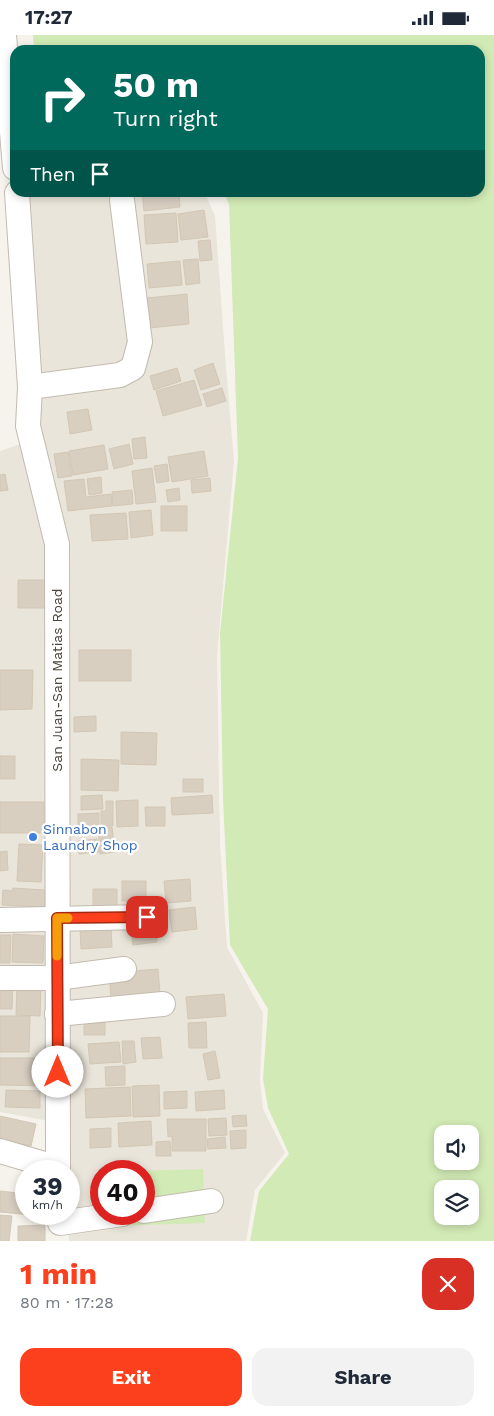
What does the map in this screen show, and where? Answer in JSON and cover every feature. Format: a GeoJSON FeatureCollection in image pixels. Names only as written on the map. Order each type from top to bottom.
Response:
{"type":"FeatureCollection","features":[{"type":"Feature","properties":{"kind":"street"},"geometry":{"type":"LineString","coordinates":[[4,35],[10,108]]}},
{"type":"Feature","properties":{"kind":"street","name":"San Juan-San Matias Road"},"geometry":{"type":"LineString","coordinates":[[17,197],[30,387],[28,426],[57,544],[58,1160]]}},
{"type":"Feature","properties":{"kind":"street"},"geometry":{"type":"LineString","coordinates":[[30,387],[120,375],[133,368],[140,342],[122,200]]}},
{"type":"Feature","properties":{"kind":"street"},"geometry":{"type":"LineString","coordinates":[[0,920],[147,917]]}},
{"type":"Feature","properties":{"kind":"street"},"geometry":{"type":"LineString","coordinates":[[0,978],[57,978],[124,969]]}},
{"type":"Feature","properties":{"kind":"street"},"geometry":{"type":"LineString","coordinates":[[57,1014],[163,1004]]}},
{"type":"Feature","properties":{"kind":"street"},"geometry":{"type":"LineString","coordinates":[[0,1151],[27,1160]]}},
{"type":"Feature","properties":{"kind":"street"},"geometry":{"type":"LineString","coordinates":[[155,1209],[211,1201]]}},
{"type":"Feature","properties":{"kind":"street"},"geometry":{"type":"LineString","coordinates":[[60,1226],[90,1220]]}},
{"type":"Feature","properties":{"kind":"shaded area"},"geometry":{"type":"Polygon","coordinates":[[[25,197],[118,197],[129,335],[125,361],[36,375],[25,197]]]}},
{"type":"Feature","properties":{"kind":"shaded area"},"geometry":{"type":"Polygon","coordinates":[[[128,197],[207,197],[215,216],[234,461],[217,656],[220,843],[227,947],[263,1013],[260,1081],[263,1109],[285,1153],[255,1190],[246,1241],[69,1241],[69,1225],[80,1225],[80,1160],[69,1160],[65,1011],[67,737],[34,425],[38,392],[136,379],[128,197]]]}},
{"type":"Feature","properties":{"kind":"shaded area"},"geometry":{"type":"Polygon","coordinates":[[[26,442],[52,542],[49,1121],[0,1112],[0,451],[26,442]]]}},
{"type":"Feature","properties":{"kind":"green space"},"geometry":{"type":"Polygon","coordinates":[[[33,35],[494,35],[494,1241],[250,1241],[259,1191],[289,1154],[268,1108],[263,1079],[268,1009],[230,945],[223,800],[220,633],[238,458],[229,204],[226,197],[485,197],[485,45],[34,45],[33,35]]]}},
{"type":"Feature","properties":{"kind":"green space"},"geometry":{"type":"Polygon","coordinates":[[[203,1169],[205,1223],[155,1225],[155,1170],[203,1169]]]}},
{"type":"Feature","properties":{"kind":"building"},"geometry":{"type":"Polygon","coordinates":[[[142,197],[179,197],[180,207],[144,211],[142,197]]]}},
{"type":"Feature","properties":{"kind":"building"},"geometry":{"type":"Polygon","coordinates":[[[204,210],[208,237],[181,240],[178,214],[204,210]]]}},
{"type":"Feature","properties":{"kind":"building"},"geometry":{"type":"Polygon","coordinates":[[[176,213],[178,242],[146,244],[144,215],[176,213]]]}},
{"type":"Feature","properties":{"kind":"building"},"geometry":{"type":"Polygon","coordinates":[[[210,240],[212,260],[200,261],[198,241],[210,240]]]}},
{"type":"Feature","properties":{"kind":"building"},"geometry":{"type":"Polygon","coordinates":[[[198,259],[200,283],[186,285],[183,260],[198,259]]]}},
{"type":"Feature","properties":{"kind":"building"},"geometry":{"type":"Polygon","coordinates":[[[180,261],[182,285],[149,288],[147,264],[180,261]]]}},
{"type":"Feature","properties":{"kind":"building"},"geometry":{"type":"Polygon","coordinates":[[[187,294],[189,324],[149,328],[147,298],[187,294]]]}},
{"type":"Feature","properties":{"kind":"building"},"geometry":{"type":"Polygon","coordinates":[[[213,363],[220,384],[201,390],[194,370],[213,363]]]}},
{"type":"Feature","properties":{"kind":"building"},"geometry":{"type":"Polygon","coordinates":[[[177,368],[181,381],[154,390],[150,376],[177,368]]]}},
{"type":"Feature","properties":{"kind":"building"},"geometry":{"type":"Polygon","coordinates":[[[194,380],[202,405],[163,416],[156,391],[194,380]]]}},
{"type":"Feature","properties":{"kind":"building"},"geometry":{"type":"Polygon","coordinates":[[[222,388],[226,401],[207,407],[203,394],[222,388]]]}},
{"type":"Feature","properties":{"kind":"building"},"geometry":{"type":"Polygon","coordinates":[[[88,409],[92,430],[70,434],[67,412],[88,409]]]}},
{"type":"Feature","properties":{"kind":"building"},"geometry":{"type":"Polygon","coordinates":[[[145,437],[147,458],[134,459],[132,439],[145,437]]]}},
{"type":"Feature","properties":{"kind":"building"},"geometry":{"type":"Polygon","coordinates":[[[129,444],[133,464],[114,469],[109,449],[129,444]]]}},
{"type":"Feature","properties":{"kind":"building"},"geometry":{"type":"Polygon","coordinates":[[[104,445],[108,469],[73,475],[69,451],[104,445]]]}},
{"type":"Feature","properties":{"kind":"building"},"geometry":{"type":"Polygon","coordinates":[[[204,451],[208,476],[172,482],[168,457],[204,451]]]}},
{"type":"Feature","properties":{"kind":"building"},"geometry":{"type":"Polygon","coordinates":[[[68,452],[72,476],[58,478],[54,454],[68,452]]]}},
{"type":"Feature","properties":{"kind":"building"},"geometry":{"type":"Polygon","coordinates":[[[167,464],[169,481],[157,483],[154,466],[167,464]]]}},
{"type":"Feature","properties":{"kind":"building"},"geometry":{"type":"Polygon","coordinates":[[[152,468],[156,502],[136,504],[132,471],[152,468]]]}},
{"type":"Feature","properties":{"kind":"building"},"geometry":{"type":"Polygon","coordinates":[[[5,474],[8,490],[0,491],[0,475],[5,474]]]}},
{"type":"Feature","properties":{"kind":"building"},"geometry":{"type":"Polygon","coordinates":[[[101,477],[102,493],[89,495],[87,479],[101,477]]]}},
{"type":"Feature","properties":{"kind":"building"},"geometry":{"type":"Polygon","coordinates":[[[210,478],[211,491],[192,493],[191,480],[210,478]]]}},
{"type":"Feature","properties":{"kind":"building"},"geometry":{"type":"Polygon","coordinates":[[[84,479],[86,497],[111,494],[112,506],[68,511],[64,481],[84,479]]]}},
{"type":"Feature","properties":{"kind":"building"},"geometry":{"type":"Polygon","coordinates":[[[179,488],[180,500],[168,502],[166,490],[179,488]]]}},
{"type":"Feature","properties":{"kind":"building"},"geometry":{"type":"Polygon","coordinates":[[[132,490],[133,504],[113,506],[112,492],[132,490]]]}},
{"type":"Feature","properties":{"kind":"building"},"geometry":{"type":"Polygon","coordinates":[[[161,506],[187,506],[187,531],[161,531],[161,506]]]}},
{"type":"Feature","properties":{"kind":"building"},"geometry":{"type":"Polygon","coordinates":[[[151,510],[153,535],[131,538],[129,512],[151,510]]]}},
{"type":"Feature","properties":{"kind":"building"},"geometry":{"type":"Polygon","coordinates":[[[126,513],[128,539],[92,541],[90,515],[126,513]]]}},
{"type":"Feature","properties":{"kind":"building"},"geometry":{"type":"Polygon","coordinates":[[[18,580],[50,580],[49,608],[18,608],[18,580]]]}},
{"type":"Feature","properties":{"kind":"building"},"geometry":{"type":"Polygon","coordinates":[[[79,650],[131,650],[131,681],[79,681],[79,650]]]}},
{"type":"Feature","properties":{"kind":"building"},"geometry":{"type":"Polygon","coordinates":[[[0,670],[33,670],[32,709],[0,710],[0,670]]]}},
{"type":"Feature","properties":{"kind":"building"},"geometry":{"type":"Polygon","coordinates":[[[96,716],[96,731],[74,732],[74,717],[96,716]]]}},
{"type":"Feature","properties":{"kind":"building"},"geometry":{"type":"Polygon","coordinates":[[[121,732],[157,733],[156,765],[121,764],[121,732]]]}},
{"type":"Feature","properties":{"kind":"building"},"geometry":{"type":"Polygon","coordinates":[[[0,756],[15,756],[15,779],[0,779],[0,756]]]}},
{"type":"Feature","properties":{"kind":"building"},"geometry":{"type":"Polygon","coordinates":[[[81,759],[119,760],[118,791],[81,790],[81,759]]]}},
{"type":"Feature","properties":{"kind":"building"},"geometry":{"type":"Polygon","coordinates":[[[183,779],[203,779],[203,792],[183,792],[183,779]]]}},
{"type":"Feature","properties":{"kind":"building"},"geometry":{"type":"Polygon","coordinates":[[[102,795],[103,809],[81,810],[81,796],[102,795]]]}},
{"type":"Feature","properties":{"kind":"building"},"geometry":{"type":"Polygon","coordinates":[[[212,795],[213,813],[172,815],[171,798],[212,795]]]}},
{"type":"Feature","properties":{"kind":"building"},"geometry":{"type":"Polygon","coordinates":[[[138,800],[138,826],[117,827],[116,801],[138,800]]]}},
{"type":"Feature","properties":{"kind":"building"},"geometry":{"type":"Polygon","coordinates":[[[106,801],[113,801],[113,826],[101,826],[101,811],[106,811],[106,801]]]}},
{"type":"Feature","properties":{"kind":"building"},"geometry":{"type":"Polygon","coordinates":[[[0,802],[44,802],[44,833],[0,833],[0,802]]]}},
{"type":"Feature","properties":{"kind":"building"},"geometry":{"type":"Polygon","coordinates":[[[145,807],[165,807],[165,826],[146,826],[145,807]]]}},
{"type":"Feature","properties":{"kind":"building"},"geometry":{"type":"Polygon","coordinates":[[[99,813],[99,827],[78,828],[78,814],[99,813]]]}},
{"type":"Feature","properties":{"kind":"building"},"geometry":{"type":"Polygon","coordinates":[[[112,827],[115,852],[100,854],[98,829],[112,827]]]}},
{"type":"Feature","properties":{"kind":"building"},"geometry":{"type":"Polygon","coordinates":[[[97,839],[99,852],[79,854],[78,841],[97,839]]]}},
{"type":"Feature","properties":{"kind":"building"},"geometry":{"type":"Polygon","coordinates":[[[19,844],[43,845],[41,882],[17,881],[19,844]]]}},
{"type":"Feature","properties":{"kind":"building"},"geometry":{"type":"Polygon","coordinates":[[[7,851],[8,870],[0,871],[0,852],[7,851]]]}},
{"type":"Feature","properties":{"kind":"building"},"geometry":{"type":"Polygon","coordinates":[[[190,879],[191,901],[166,903],[164,881],[190,879]]]}},
{"type":"Feature","properties":{"kind":"building"},"geometry":{"type":"Polygon","coordinates":[[[122,881],[146,881],[146,901],[122,901],[122,881]]]}},
{"type":"Feature","properties":{"kind":"building"},"geometry":{"type":"Polygon","coordinates":[[[13,888],[45,890],[44,907],[2,905],[3,890],[12,891],[13,888]]]}},
{"type":"Feature","properties":{"kind":"building"},"geometry":{"type":"Polygon","coordinates":[[[93,889],[117,889],[117,909],[93,910],[93,889]]]}},
{"type":"Feature","properties":{"kind":"building"},"geometry":{"type":"Polygon","coordinates":[[[195,907],[197,929],[172,932],[169,910],[195,907]]]}},
{"type":"Feature","properties":{"kind":"building"},"geometry":{"type":"Polygon","coordinates":[[[155,922],[157,942],[133,945],[131,924],[155,922]]]}},
{"type":"Feature","properties":{"kind":"building"},"geometry":{"type":"Polygon","coordinates":[[[111,927],[112,947],[81,949],[80,929],[111,927]]]}},
{"type":"Feature","properties":{"kind":"building"},"geometry":{"type":"Polygon","coordinates":[[[13,934],[44,936],[43,963],[12,962],[13,934]]]}},
{"type":"Feature","properties":{"kind":"building"},"geometry":{"type":"Polygon","coordinates":[[[0,935],[11,935],[10,963],[0,963],[0,935]]]}},
{"type":"Feature","properties":{"kind":"building"},"geometry":{"type":"Polygon","coordinates":[[[158,969],[160,993],[111,998],[109,973],[158,969]]]}},
{"type":"Feature","properties":{"kind":"building"},"geometry":{"type":"Polygon","coordinates":[[[0,984],[13,984],[12,1009],[0,1009],[0,984]]]}},
{"type":"Feature","properties":{"kind":"building"},"geometry":{"type":"Polygon","coordinates":[[[17,985],[41,986],[40,1016],[16,1015],[17,985]]]}},
{"type":"Feature","properties":{"kind":"building"},"geometry":{"type":"Polygon","coordinates":[[[224,994],[226,1016],[188,1019],[186,997],[224,994]]]}},
{"type":"Feature","properties":{"kind":"building"},"geometry":{"type":"Polygon","coordinates":[[[0,1016],[30,1016],[29,1052],[0,1052],[0,1016]]]}},
{"type":"Feature","properties":{"kind":"building"},"geometry":{"type":"Polygon","coordinates":[[[84,1021],[105,1021],[105,1035],[84,1035],[84,1021]]]}},
{"type":"Feature","properties":{"kind":"building"},"geometry":{"type":"Polygon","coordinates":[[[206,1022],[207,1048],[189,1048],[188,1023],[206,1022]]]}},
{"type":"Feature","properties":{"kind":"building"},"geometry":{"type":"Polygon","coordinates":[[[160,1037],[162,1058],[143,1059],[141,1038],[160,1037]]]}},
{"type":"Feature","properties":{"kind":"building"},"geometry":{"type":"Polygon","coordinates":[[[122,1041],[134,1041],[136,1062],[123,1064],[122,1041]]]}},
{"type":"Feature","properties":{"kind":"building"},"geometry":{"type":"Polygon","coordinates":[[[119,1042],[121,1062],[90,1064],[88,1044],[119,1042]]]}},
{"type":"Feature","properties":{"kind":"building"},"geometry":{"type":"Polygon","coordinates":[[[215,1051],[220,1078],[208,1080],[203,1054],[215,1051]]]}},
{"type":"Feature","properties":{"kind":"building"},"geometry":{"type":"Polygon","coordinates":[[[0,1058],[49,1058],[49,1086],[0,1085],[0,1058]]]}},
{"type":"Feature","properties":{"kind":"building"},"geometry":{"type":"Polygon","coordinates":[[[125,1066],[125,1085],[106,1086],[105,1067],[125,1066]]]}},
{"type":"Feature","properties":{"kind":"building"},"geometry":{"type":"Polygon","coordinates":[[[159,1085],[160,1116],[133,1117],[132,1086],[159,1085]]]}},
{"type":"Feature","properties":{"kind":"building"},"geometry":{"type":"Polygon","coordinates":[[[130,1087],[131,1116],[86,1118],[85,1089],[130,1087]]]}},
{"type":"Feature","properties":{"kind":"building"},"geometry":{"type":"Polygon","coordinates":[[[6,1090],[40,1091],[40,1108],[5,1107],[6,1090]]]}},
{"type":"Feature","properties":{"kind":"building"},"geometry":{"type":"Polygon","coordinates":[[[224,1090],[225,1109],[196,1111],[195,1092],[224,1090]]]}},
{"type":"Feature","properties":{"kind":"building"},"geometry":{"type":"Polygon","coordinates":[[[187,1091],[187,1108],[164,1109],[164,1092],[187,1091]]]}},
{"type":"Feature","properties":{"kind":"building"},"geometry":{"type":"Polygon","coordinates":[[[246,1115],[247,1126],[233,1127],[232,1116],[246,1115]]]}},
{"type":"Feature","properties":{"kind":"building"},"geometry":{"type":"Polygon","coordinates":[[[0,1116],[36,1124],[31,1146],[0,1140],[0,1116]]]}},
{"type":"Feature","properties":{"kind":"building"},"geometry":{"type":"Polygon","coordinates":[[[226,1118],[227,1135],[209,1136],[208,1119],[226,1118]]]}},
{"type":"Feature","properties":{"kind":"building"},"geometry":{"type":"Polygon","coordinates":[[[167,1119],[206,1119],[206,1151],[172,1151],[172,1136],[168,1137],[167,1119]]]}},
{"type":"Feature","properties":{"kind":"building"},"geometry":{"type":"Polygon","coordinates":[[[151,1121],[152,1145],[119,1147],[118,1123],[151,1121]]]}},
{"type":"Feature","properties":{"kind":"building"},"geometry":{"type":"Polygon","coordinates":[[[111,1128],[111,1147],[90,1148],[90,1129],[111,1128]]]}},
{"type":"Feature","properties":{"kind":"building"},"geometry":{"type":"Polygon","coordinates":[[[246,1130],[246,1148],[231,1149],[230,1131],[246,1130]]]}},
{"type":"Feature","properties":{"kind":"building"},"geometry":{"type":"Polygon","coordinates":[[[225,1137],[226,1148],[208,1149],[207,1139],[225,1137]]]}},
{"type":"Feature","properties":{"kind":"building"},"geometry":{"type":"Polygon","coordinates":[[[170,1141],[171,1156],[156,1156],[156,1142],[170,1141]]]}},
{"type":"Feature","properties":{"kind":"building"},"geometry":{"type":"Polygon","coordinates":[[[0,1191],[15,1193],[15,1213],[0,1212],[0,1191]]]}},
{"type":"Feature","properties":{"kind":"building"},"geometry":{"type":"Polygon","coordinates":[[[0,1215],[12,1216],[9,1241],[0,1241],[0,1215]]]}},
{"type":"Feature","properties":{"kind":"building"},"geometry":{"type":"Polygon","coordinates":[[[45,1225],[45,1241],[18,1241],[18,1226],[45,1225]]]}},
{"type":"Feature","properties":{"kind":"slow traffic"},"geometry":{"type":"LineString","coordinates":[[57,956],[57,918],[68,918]]}},
{"type":"Feature","properties":{"kind":"place","name":"Sinnabon Laundry Shop"},"geometry":{"type":"Point","coordinates":[33,837]}},
{"type":"Feature","properties":{"kind":"route"},"geometry":{"type":"LineString","coordinates":[[58,1072],[57,918],[147,917]]}}]}
